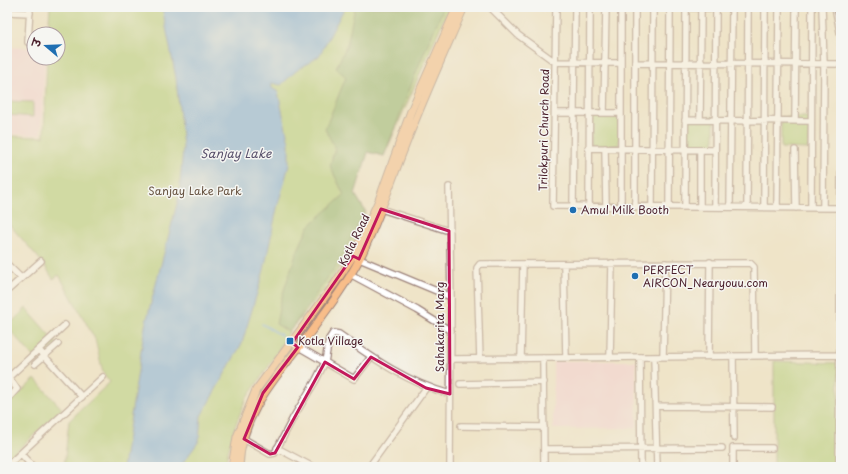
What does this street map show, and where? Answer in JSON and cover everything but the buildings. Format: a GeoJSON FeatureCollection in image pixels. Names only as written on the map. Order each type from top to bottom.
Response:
{"type":"FeatureCollection","features":[{"type":"Feature","properties":{"kind":"main road","name":"Kotla Road"},"geometry":{"type":"LineString","coordinates":[[232,467],[237,437],[256,390],[295,345],[350,274],[412,111],[457,7]]}},
{"type":"Feature","properties":{"kind":"main road","name":"Kotla Road"},"geometry":{"type":"LineString","coordinates":[[239,467],[244,439],[253,412],[263,393],[356,258],[381,209],[417,114],[464,7]]}},
{"type":"Feature","properties":{"kind":"street"},"geometry":{"type":"LineString","coordinates":[[490,7],[513,31],[555,62],[590,64],[621,62]]}},
{"type":"Feature","properties":{"kind":"street","name":"Trilokpuri Church Road"},"geometry":{"type":"LineString","coordinates":[[556,7],[553,206],[841,208]]}},
{"type":"Feature","properties":{"kind":"street"},"geometry":{"type":"LineString","coordinates":[[573,206],[575,7]]}},
{"type":"Feature","properties":{"kind":"street"},"geometry":{"type":"LineString","coordinates":[[589,206],[588,148],[590,7]]}},
{"type":"Feature","properties":{"kind":"street"},"geometry":{"type":"LineString","coordinates":[[604,113],[606,7]]}},
{"type":"Feature","properties":{"kind":"street"},"geometry":{"type":"LineString","coordinates":[[621,7],[621,206]]}},
{"type":"Feature","properties":{"kind":"street"},"geometry":{"type":"LineString","coordinates":[[635,7],[635,206]]}},
{"type":"Feature","properties":{"kind":"street"},"geometry":{"type":"LineString","coordinates":[[652,206],[653,7]]}},
{"type":"Feature","properties":{"kind":"street"},"geometry":{"type":"LineString","coordinates":[[658,7],[716,7],[715,207]]}},
{"type":"Feature","properties":{"kind":"street"},"geometry":{"type":"LineString","coordinates":[[669,207],[670,7]]}},
{"type":"Feature","properties":{"kind":"street"},"geometry":{"type":"LineString","coordinates":[[685,207],[686,7]]}},
{"type":"Feature","properties":{"kind":"street"},"geometry":{"type":"LineString","coordinates":[[730,207],[732,7]]}},
{"type":"Feature","properties":{"kind":"street"},"geometry":{"type":"LineString","coordinates":[[747,207],[748,7]]}},
{"type":"Feature","properties":{"kind":"street"},"geometry":{"type":"LineString","coordinates":[[764,208],[765,7]]}},
{"type":"Feature","properties":{"kind":"street"},"geometry":{"type":"LineString","coordinates":[[777,208],[779,7]]}},
{"type":"Feature","properties":{"kind":"street"},"geometry":{"type":"LineString","coordinates":[[795,121],[796,7]]}},
{"type":"Feature","properties":{"kind":"street"},"geometry":{"type":"LineString","coordinates":[[822,7],[824,64],[823,208]]}},
{"type":"Feature","properties":{"kind":"street"},"geometry":{"type":"LineString","coordinates":[[834,7],[840,10],[841,37]]}},
{"type":"Feature","properties":{"kind":"street"},"geometry":{"type":"LineString","coordinates":[[700,120],[701,8]]}},
{"type":"Feature","properties":{"kind":"street"},"geometry":{"type":"LineString","coordinates":[[7,12],[30,10],[29,26]]}},
{"type":"Feature","properties":{"kind":"street"},"geometry":{"type":"LineString","coordinates":[[811,208],[812,10]]}},
{"type":"Feature","properties":{"kind":"street"},"geometry":{"type":"LineString","coordinates":[[635,63],[841,64]]}},
{"type":"Feature","properties":{"kind":"street"},"geometry":{"type":"LineString","coordinates":[[555,113],[620,113]]}},
{"type":"Feature","properties":{"kind":"street"},"geometry":{"type":"LineString","coordinates":[[685,120],[811,121]]}},
{"type":"Feature","properties":{"kind":"street"},"geometry":{"type":"LineString","coordinates":[[588,148],[715,150]]}},
{"type":"Feature","properties":{"kind":"street"},"geometry":{"type":"LineString","coordinates":[[605,148],[606,206]]}},
{"type":"Feature","properties":{"kind":"street"},"geometry":{"type":"LineString","coordinates":[[700,150],[700,207]]}},
{"type":"Feature","properties":{"kind":"street"},"geometry":{"type":"LineString","coordinates":[[795,150],[796,208]]}},
{"type":"Feature","properties":{"kind":"street"},"geometry":{"type":"LineString","coordinates":[[839,467],[841,355],[841,174]]}},
{"type":"Feature","properties":{"kind":"street","name":"Sahakarita Marg"},"geometry":{"type":"LineString","coordinates":[[449,187],[451,297],[450,467]]}},
{"type":"Feature","properties":{"kind":"street"},"geometry":{"type":"LineString","coordinates":[[381,209],[449,231]]}},
{"type":"Feature","properties":{"kind":"street"},"geometry":{"type":"LineString","coordinates":[[356,258],[451,297]]}},
{"type":"Feature","properties":{"kind":"street"},"geometry":{"type":"LineString","coordinates":[[7,292],[41,261]]}},
{"type":"Feature","properties":{"kind":"street"},"geometry":{"type":"LineString","coordinates":[[663,357],[665,262]]}},
{"type":"Feature","properties":{"kind":"street"},"geometry":{"type":"LineString","coordinates":[[480,359],[478,266],[480,264],[665,262],[750,263],[754,265],[755,356]]}},
{"type":"Feature","properties":{"kind":"street"},"geometry":{"type":"LineString","coordinates":[[709,356],[710,262]]}},
{"type":"Feature","properties":{"kind":"street"},"geometry":{"type":"LineString","coordinates":[[610,357],[612,263]]}},
{"type":"Feature","properties":{"kind":"street"},"geometry":{"type":"LineString","coordinates":[[7,264],[21,278]]}},
{"type":"Feature","properties":{"kind":"street"},"geometry":{"type":"LineString","coordinates":[[521,358],[523,264]]}},
{"type":"Feature","properties":{"kind":"street"},"geometry":{"type":"LineString","coordinates":[[564,264],[566,358]]}},
{"type":"Feature","properties":{"kind":"street"},"geometry":{"type":"LineString","coordinates":[[350,274],[417,310],[451,331]]}},
{"type":"Feature","properties":{"kind":"street"},"geometry":{"type":"LineString","coordinates":[[7,400],[17,389],[8,376],[39,350],[65,325]]}},
{"type":"Feature","properties":{"kind":"street"},"geometry":{"type":"LineString","coordinates":[[244,439],[272,455],[325,362],[329,339],[333,333],[339,334],[388,368],[426,388],[450,394]]}},
{"type":"Feature","properties":{"kind":"street"},"geometry":{"type":"LineString","coordinates":[[35,364],[58,344]]}},
{"type":"Feature","properties":{"kind":"street"},"geometry":{"type":"LineString","coordinates":[[295,345],[354,379],[371,357]]}},
{"type":"Feature","properties":{"kind":"street"},"geometry":{"type":"LineString","coordinates":[[39,350],[82,397]]}},
{"type":"Feature","properties":{"kind":"street"},"geometry":{"type":"LineString","coordinates":[[451,359],[841,355]]}},
{"type":"Feature","properties":{"kind":"street"},"geometry":{"type":"LineString","coordinates":[[733,356],[734,438]]}},
{"type":"Feature","properties":{"kind":"street"},"geometry":{"type":"LineString","coordinates":[[640,357],[640,467]]}},
{"type":"Feature","properties":{"kind":"street"},"geometry":{"type":"LineString","coordinates":[[654,357],[657,467]]}},
{"type":"Feature","properties":{"kind":"street"},"geometry":{"type":"LineString","coordinates":[[543,358],[544,467]]}},
{"type":"Feature","properties":{"kind":"street"},"geometry":{"type":"LineString","coordinates":[[7,466],[103,377]]}},
{"type":"Feature","properties":{"kind":"street"},"geometry":{"type":"LineString","coordinates":[[460,384],[544,382]]}},
{"type":"Feature","properties":{"kind":"street"},"geometry":{"type":"LineString","coordinates":[[369,467],[426,388]]}},
{"type":"Feature","properties":{"kind":"street"},"geometry":{"type":"LineString","coordinates":[[656,406],[772,407]]}},
{"type":"Feature","properties":{"kind":"street"},"geometry":{"type":"LineString","coordinates":[[461,426],[544,427]]}},
{"type":"Feature","properties":{"kind":"street"},"geometry":{"type":"LineString","coordinates":[[277,448],[309,466]]}},
{"type":"Feature","properties":{"kind":"street"},"geometry":{"type":"LineString","coordinates":[[544,449],[722,448]]}},
{"type":"Feature","properties":{"kind":"street"},"geometry":{"type":"LineString","coordinates":[[733,467],[733,448],[772,448]]}},
{"type":"Feature","properties":{"kind":"street"},"geometry":{"type":"LineString","coordinates":[[21,454],[33,467]]}},
{"type":"Feature","properties":{"kind":"highlighted area"},"geometry":{"type":"Polygon","coordinates":[[[381,209],[449,231],[450,394],[426,388],[371,357],[354,379],[325,362],[275,453],[270,454],[244,439],[263,393],[298,347],[292,343],[353,256],[359,259],[381,209]]]}},
{"type":"Feature","properties":{"kind":"shaded area"},"geometry":{"type":"Polygon","coordinates":[[[7,47],[26,48],[26,66],[45,66],[41,135],[7,134],[7,47]]]}},
{"type":"Feature","properties":{"kind":"shaded area"},"geometry":{"type":"Polygon","coordinates":[[[553,361],[636,361],[637,428],[553,429],[553,361]]]}},
{"type":"Feature","properties":{"kind":"green space","name":"Sanjay Lake Park"},"geometry":{"type":"Polygon","coordinates":[[[50,7],[449,7],[384,156],[368,152],[355,194],[366,212],[351,250],[324,290],[289,332],[267,369],[246,399],[234,429],[227,456],[226,467],[64,467],[69,421],[110,382],[103,373],[95,339],[59,275],[53,279],[44,264],[7,222],[7,136],[44,137],[47,66],[66,66],[66,26],[49,26],[50,7]]]}},
{"type":"Feature","properties":{"kind":"green space"},"geometry":{"type":"Polygon","coordinates":[[[355,7],[444,7],[421,60],[384,156],[368,152],[355,194],[365,211],[339,262],[289,332],[276,324],[281,299],[296,254],[309,226],[344,195],[330,166],[335,148],[325,129],[346,77],[336,68],[347,45],[355,7]]]}},
{"type":"Feature","properties":{"kind":"green space"},"geometry":{"type":"Polygon","coordinates":[[[7,101],[33,102],[33,117],[7,115],[7,101]]]}},
{"type":"Feature","properties":{"kind":"green space"},"geometry":{"type":"Polygon","coordinates":[[[591,114],[619,114],[619,146],[591,146],[591,114]]]}},
{"type":"Feature","properties":{"kind":"green space"},"geometry":{"type":"Polygon","coordinates":[[[686,117],[714,117],[714,149],[686,148],[686,117]]]}},
{"type":"Feature","properties":{"kind":"green space"},"geometry":{"type":"Polygon","coordinates":[[[781,117],[809,117],[808,149],[781,148],[781,117]]]}},
{"type":"Feature","properties":{"kind":"green space"},"geometry":{"type":"Polygon","coordinates":[[[26,308],[57,344],[37,361],[7,327],[26,308]]]}},
{"type":"Feature","properties":{"kind":"green space"},"geometry":{"type":"Polygon","coordinates":[[[774,361],[839,363],[838,467],[774,467],[774,361]]]}},
{"type":"Feature","properties":{"kind":"green space"},"geometry":{"type":"Polygon","coordinates":[[[35,379],[62,409],[7,460],[7,405],[35,379]]]}},
{"type":"Feature","properties":{"kind":"water","name":"Sanjay Lake"},"geometry":{"type":"Polygon","coordinates":[[[162,7],[345,7],[319,56],[296,71],[281,85],[271,83],[272,88],[278,92],[289,143],[289,165],[277,208],[264,270],[242,343],[201,416],[199,441],[180,467],[123,467],[145,326],[179,196],[183,147],[176,78],[162,7]]]}},
{"type":"Feature","properties":{"kind":"waterway"},"geometry":{"type":"LineString","coordinates":[[262,324],[281,335]]}},
{"type":"Feature","properties":{"kind":"railway"},"geometry":{"type":"LineString","coordinates":[[834,7],[839,31],[841,185]]}},
{"type":"Feature","properties":{"kind":"railway"},"geometry":{"type":"LineString","coordinates":[[840,467],[841,288]]}},
{"type":"Feature","properties":{"kind":"place","name":"Amul Milk Booth"},"geometry":{"type":"Point","coordinates":[573,210]}},
{"type":"Feature","properties":{"kind":"place","name":"PERFECT AIRCON_Nearyouu.com"},"geometry":{"type":"Point","coordinates":[635,276]}},
{"type":"Feature","properties":{"kind":"place","name":"Kotla Village"},"geometry":{"type":"Point","coordinates":[290,341]}}]}
